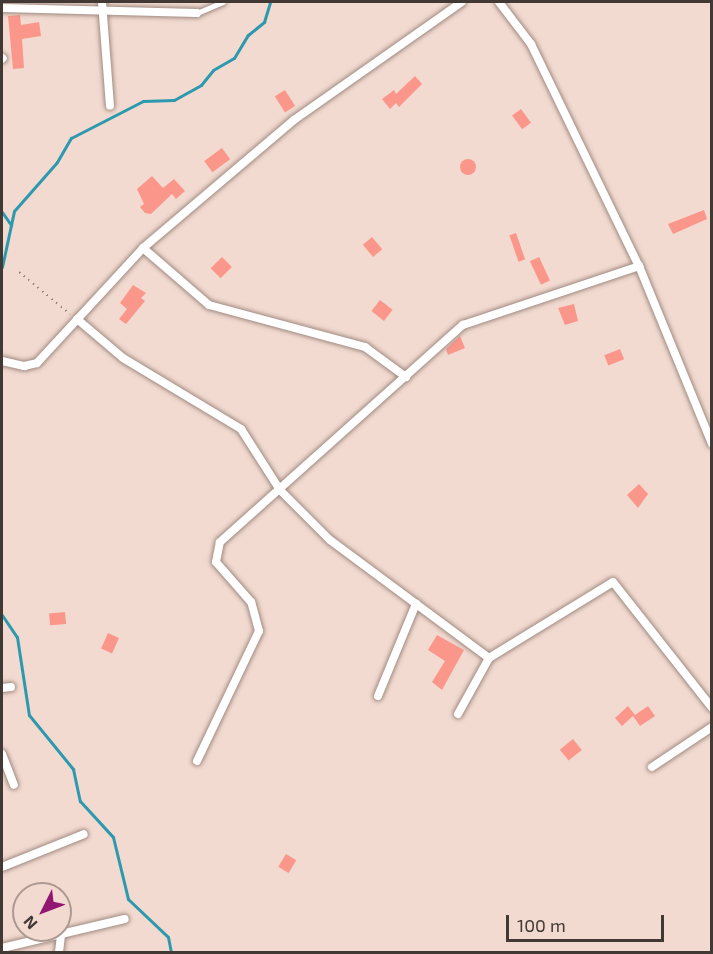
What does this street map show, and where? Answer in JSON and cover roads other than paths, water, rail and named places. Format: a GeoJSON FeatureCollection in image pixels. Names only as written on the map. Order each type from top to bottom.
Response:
{"type":"FeatureCollection","features":[{"type":"Feature","properties":{"kind":"street"},"geometry":{"type":"LineString","coordinates":[[2,361],[24,366],[38,363],[143,248],[294,120],[462,2]]}},
{"type":"Feature","properties":{"kind":"street"},"geometry":{"type":"LineString","coordinates":[[499,2],[531,44],[639,266],[711,444]]}},
{"type":"Feature","properties":{"kind":"street"},"geometry":{"type":"LineString","coordinates":[[2,8],[103,6],[197,14]]}},
{"type":"Feature","properties":{"kind":"street"},"geometry":{"type":"LineString","coordinates":[[103,6],[110,106]]}},
{"type":"Feature","properties":{"kind":"street"},"geometry":{"type":"LineString","coordinates":[[143,248],[208,306],[364,347],[406,377]]}},
{"type":"Feature","properties":{"kind":"street"},"geometry":{"type":"LineString","coordinates":[[197,761],[259,631],[251,602],[216,562],[220,542],[463,325],[639,266]]}},
{"type":"Feature","properties":{"kind":"street"},"geometry":{"type":"LineString","coordinates":[[77,320],[123,358],[241,429],[280,490],[330,540],[489,658]]}},
{"type":"Feature","properties":{"kind":"street"},"geometry":{"type":"LineString","coordinates":[[458,714],[489,658],[613,582],[711,708]]}},
{"type":"Feature","properties":{"kind":"street"},"geometry":{"type":"LineString","coordinates":[[378,696],[417,604]]}},
{"type":"Feature","properties":{"kind":"street"},"geometry":{"type":"LineString","coordinates":[[652,767],[711,727]]}},
{"type":"Feature","properties":{"kind":"street"},"geometry":{"type":"LineString","coordinates":[[2,754],[15,785]]}},
{"type":"Feature","properties":{"kind":"street"},"geometry":{"type":"LineString","coordinates":[[2,867],[84,834]]}},
{"type":"Feature","properties":{"kind":"street"},"geometry":{"type":"LineString","coordinates":[[72,933],[125,919]]}},
{"type":"Feature","properties":{"kind":"street"},"geometry":{"type":"LineString","coordinates":[[2,948],[32,942]]}},
{"type":"Feature","properties":{"kind":"lane"},"geometry":{"type":"LineString","coordinates":[[197,14],[223,2]]}},
{"type":"Feature","properties":{"kind":"waterway"},"geometry":{"type":"LineString","coordinates":[[2,267],[14,211],[57,162],[71,138],[143,101],[174,100],[201,85],[213,70],[234,58],[248,35],[264,22],[270,2]]}},
{"type":"Feature","properties":{"kind":"waterway"},"geometry":{"type":"LineString","coordinates":[[2,212],[11,225]]}},
{"type":"Feature","properties":{"kind":"waterway"},"geometry":{"type":"LineString","coordinates":[[2,615],[17,637],[29,715],[73,769],[80,801],[113,837],[128,899],[168,937],[171,952]]}}]}
